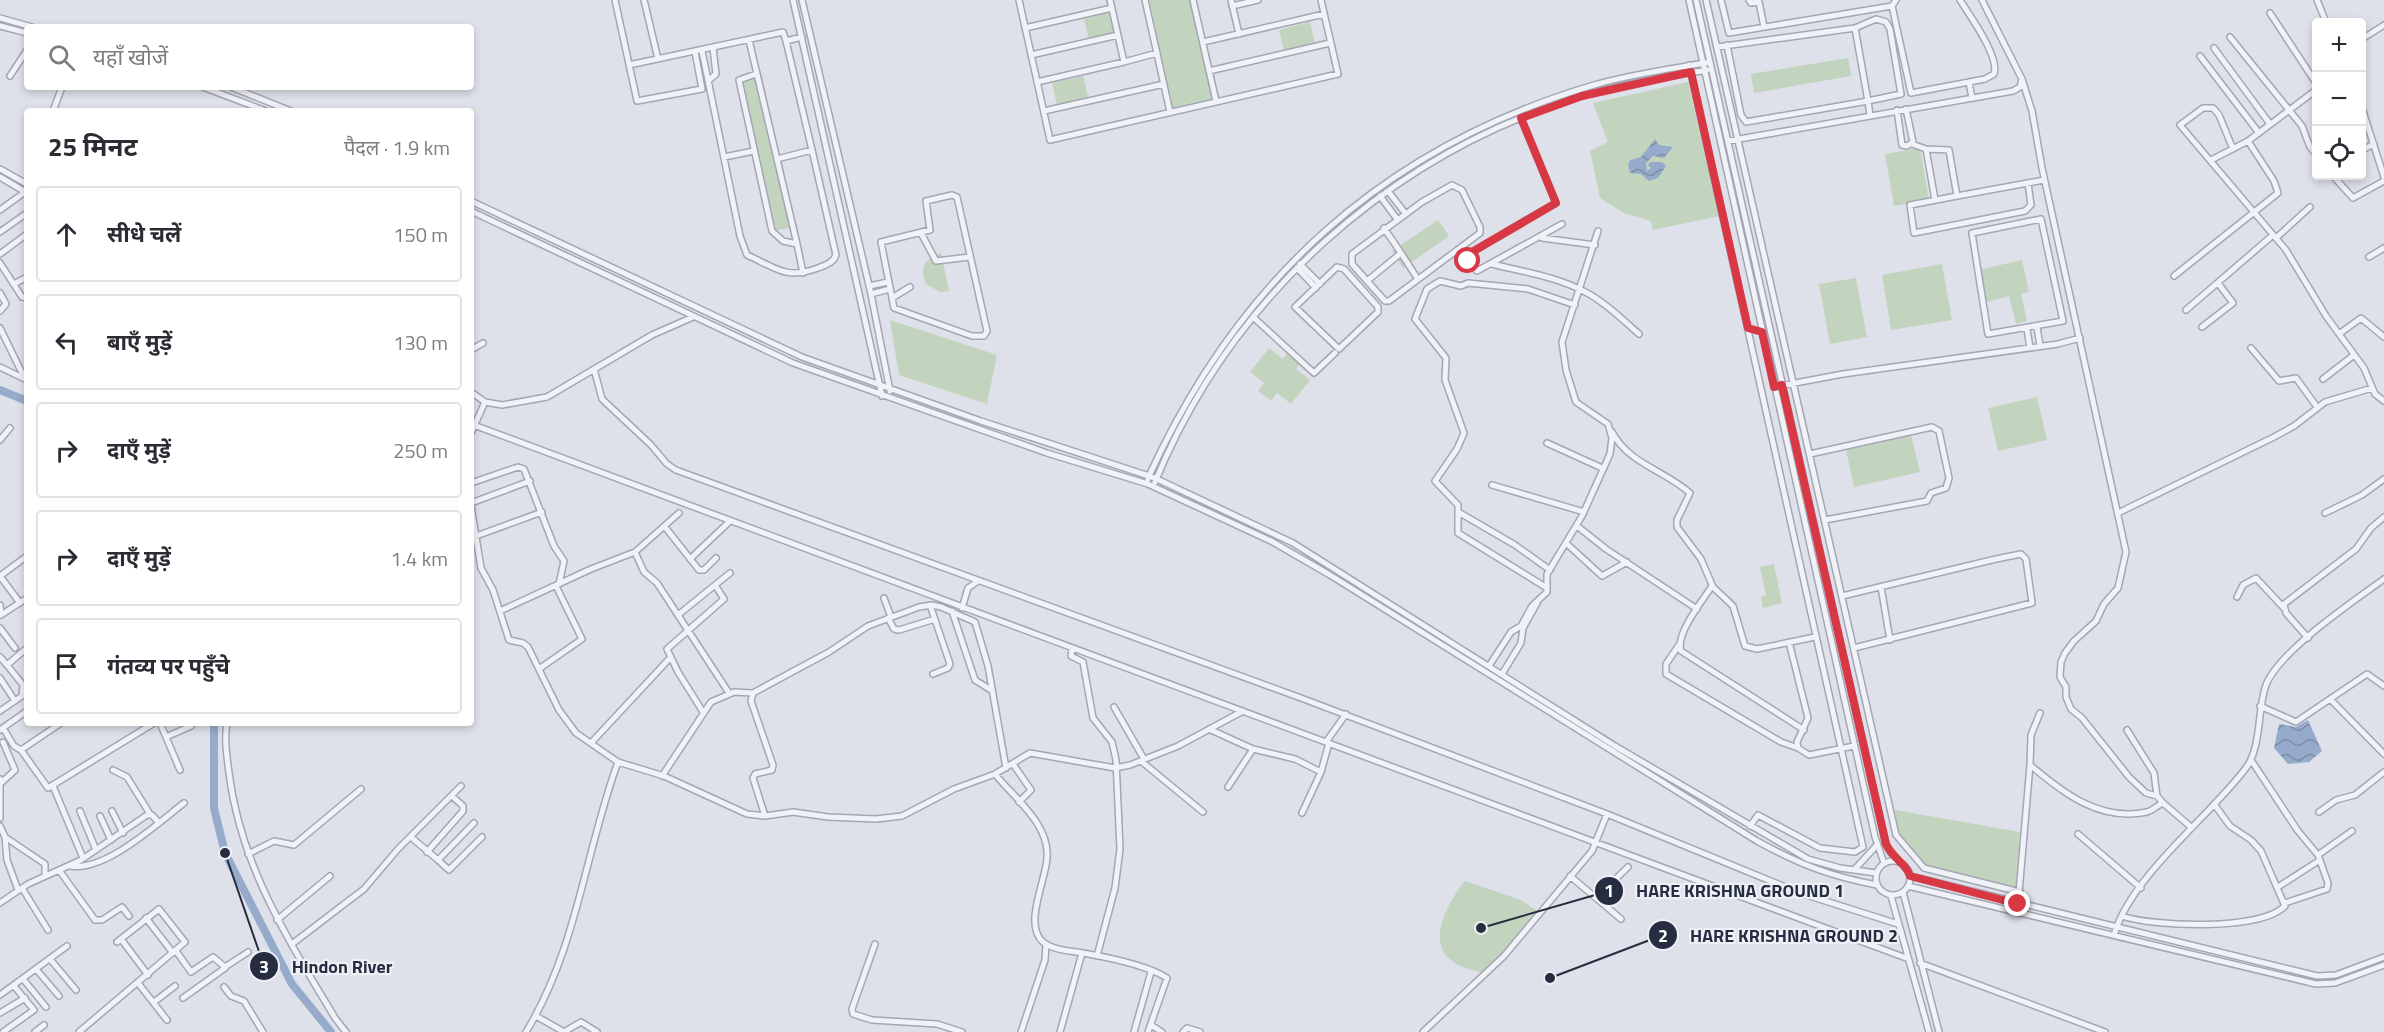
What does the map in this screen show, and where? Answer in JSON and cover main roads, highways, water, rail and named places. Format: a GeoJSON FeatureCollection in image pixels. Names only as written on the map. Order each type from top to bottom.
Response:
{"type":"FeatureCollection","features":[{"type":"Feature","properties":{"kind":"water"},"geometry":{"type":"Polygon","coordinates":[[[1655,139],[1659,145],[1673,147],[1664,158],[1653,156],[1646,163],[1647,171],[1651,168],[1648,165],[1650,162],[1662,162],[1666,166],[1658,178],[1649,181],[1641,174],[1630,173],[1628,165],[1630,160],[1641,157],[1655,139]]]}},
{"type":"Feature","properties":{"kind":"water"},"geometry":{"type":"Polygon","coordinates":[[[2308,720],[2322,751],[2309,762],[2288,764],[2274,748],[2279,724],[2296,727],[2308,720]]]}},
{"type":"Feature","properties":{"kind":"waterway"},"geometry":{"type":"LineString","coordinates":[[0,390],[24,400]]}},
{"type":"Feature","properties":{"kind":"waterway"},"geometry":{"type":"LineString","coordinates":[[214,726],[214,808],[225,853],[292,984],[331,1032]]}},
{"type":"Feature","properties":{"kind":"place","name":"Hindon River"},"geometry":{"type":"Point","coordinates":[225,853]}},
{"type":"Feature","properties":{"kind":"place","name":"HARE KRISHNA GROUND 1"},"geometry":{"type":"Point","coordinates":[1481,928]}},
{"type":"Feature","properties":{"kind":"place","name":"HARE KRISHNA GROUND 2"},"geometry":{"type":"Point","coordinates":[1550,978]}}]}
